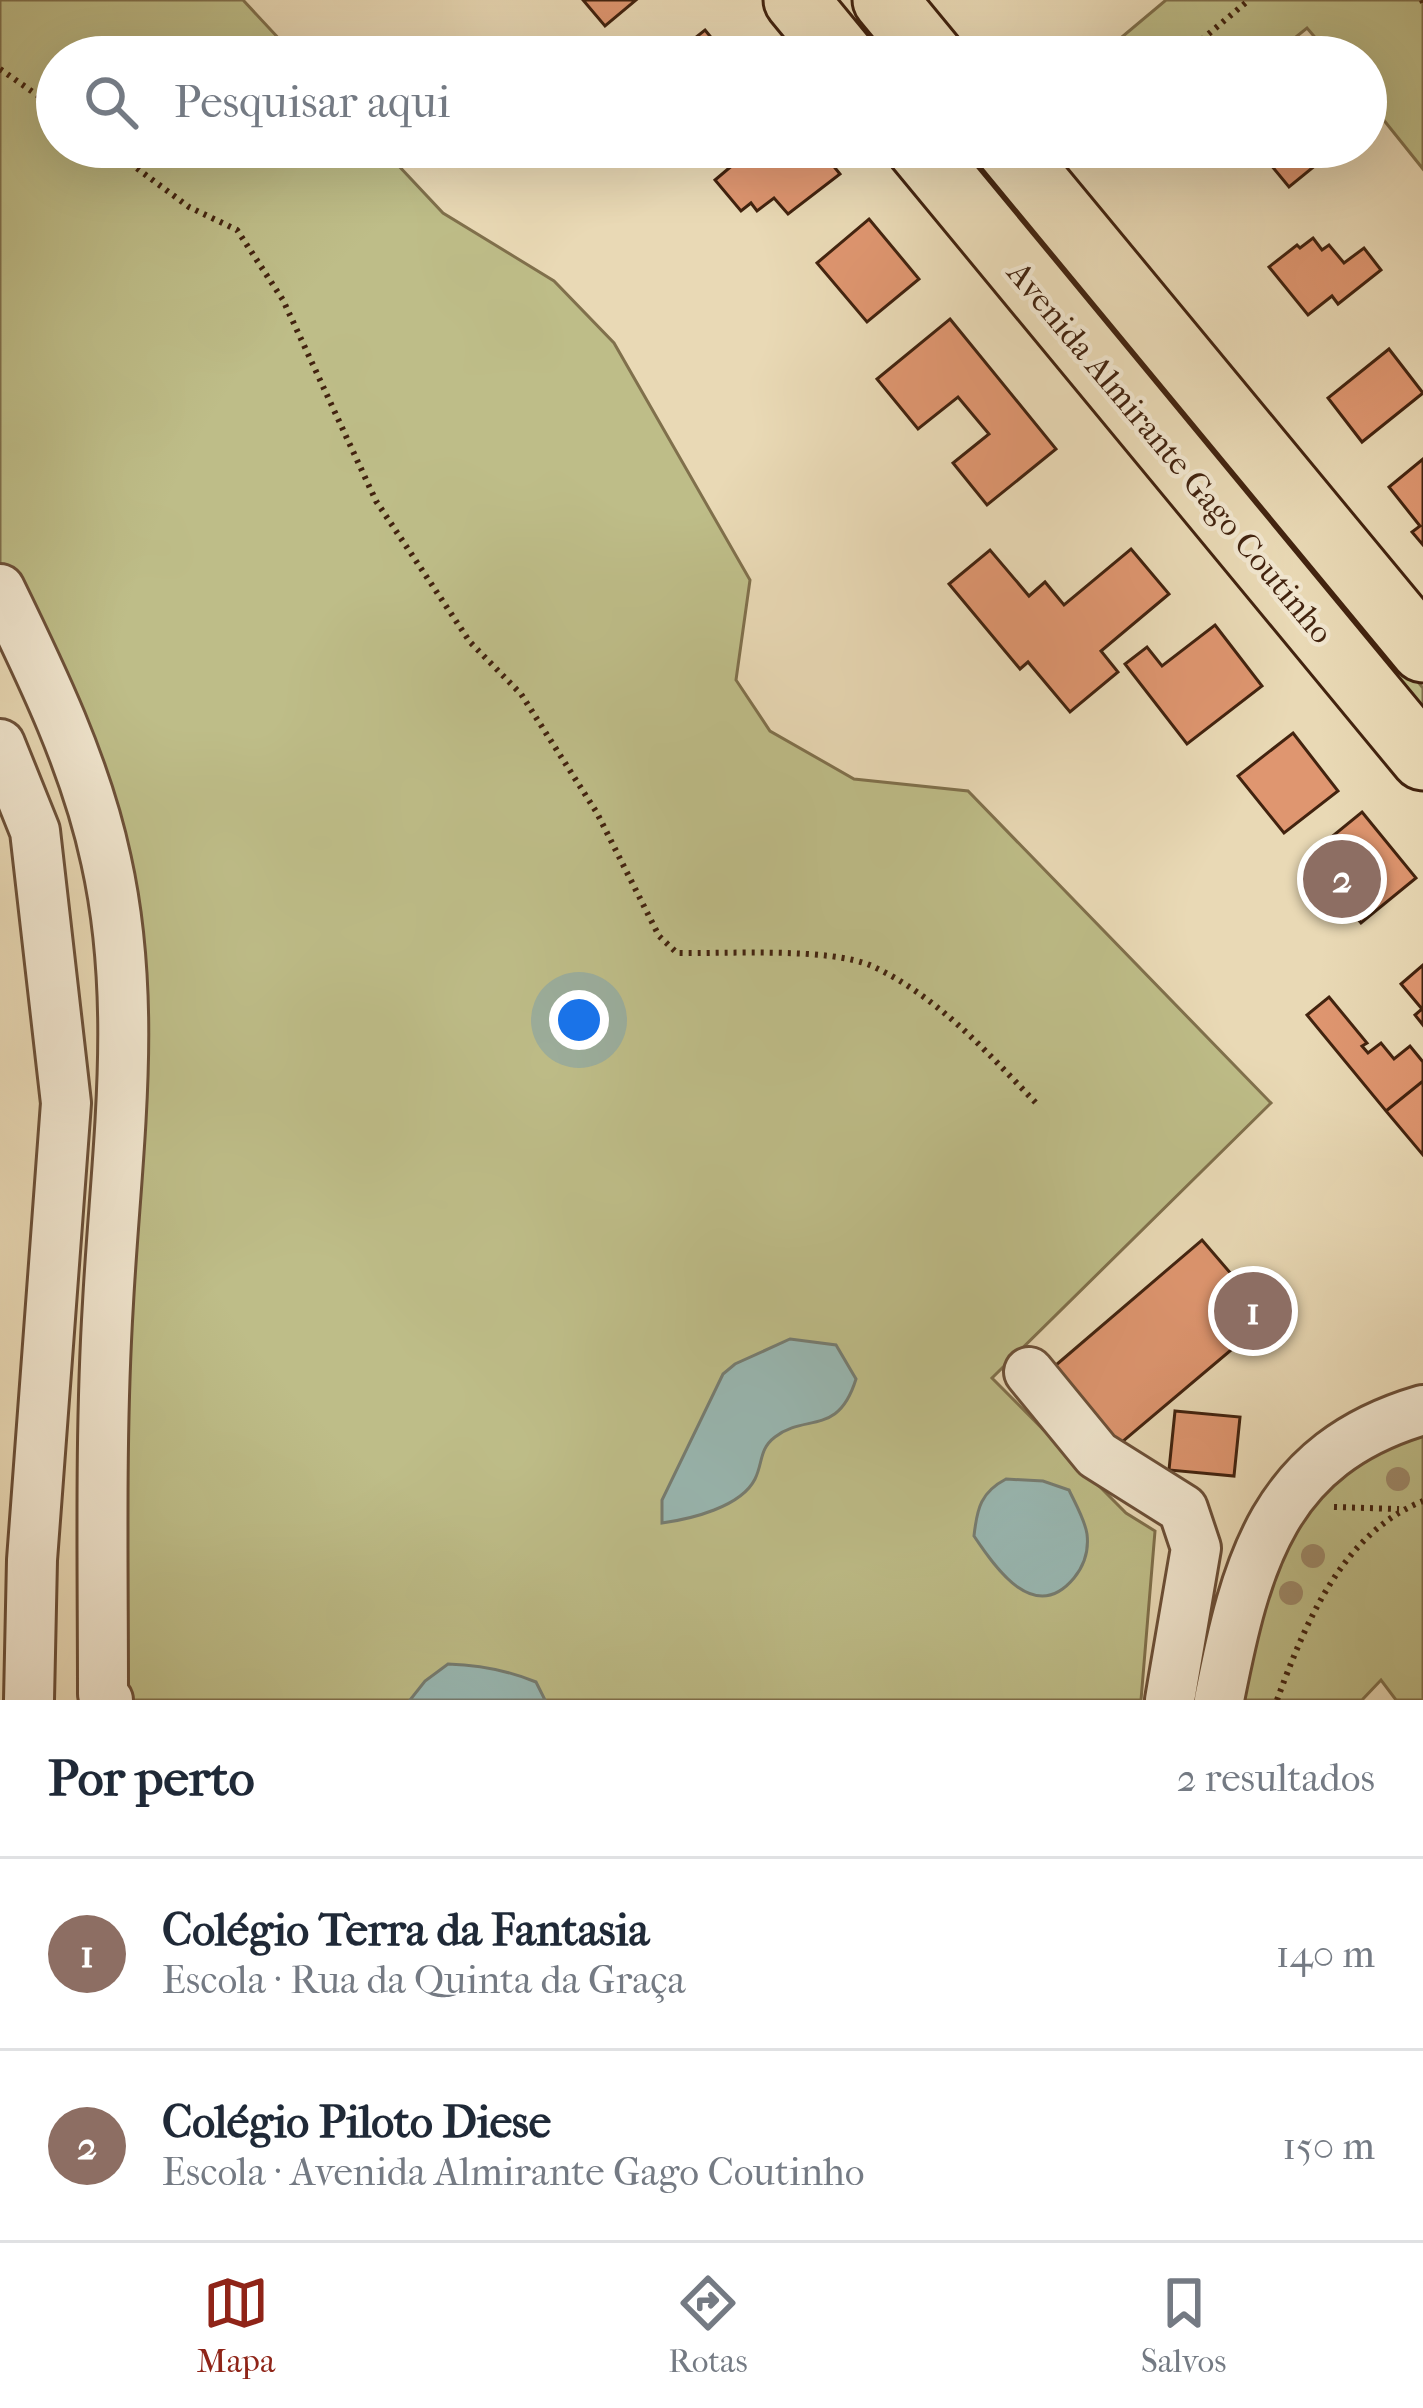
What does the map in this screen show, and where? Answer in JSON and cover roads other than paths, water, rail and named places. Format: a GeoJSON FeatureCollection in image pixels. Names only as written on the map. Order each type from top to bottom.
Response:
{"type":"FeatureCollection","features":[{"type":"Feature","properties":{"kind":"main road"},"geometry":{"type":"LineString","coordinates":[[796,0],[826,36]]}},
{"type":"Feature","properties":{"kind":"main road"},"geometry":{"type":"LineString","coordinates":[[885,0],[915,36]]}},
{"type":"Feature","properties":{"kind":"main road","name":"Avenida Almirante Gago Coutinho"},"geometry":{"type":"LineString","coordinates":[[935,168],[1423,758]]}},
{"type":"Feature","properties":{"kind":"main road","name":"Avenida Almirante Gago Coutinho"},"geometry":{"type":"LineString","coordinates":[[1023,168],[1423,650]]}},
{"type":"Feature","properties":{"kind":"street"},"geometry":{"type":"LineString","coordinates":[[0,590],[75,758],[106,856],[117,923],[126,1042],[102,1429],[103,1694],[108,1700]]}},
{"type":"Feature","properties":{"kind":"street"},"geometry":{"type":"LineString","coordinates":[[0,744],[35,831],[66,1103],[16,1559],[29,1700]]}},
{"type":"Feature","properties":{"kind":"street"},"geometry":{"type":"LineString","coordinates":[[1029,1372],[1097,1456],[1183,1509],[1196,1548],[1170,1700]]}},
{"type":"Feature","properties":{"kind":"street"},"geometry":{"type":"LineString","coordinates":[[1219,1700],[1251,1565],[1285,1502],[1339,1448],[1389,1420],[1423,1410]]}},
{"type":"Feature","properties":{"kind":"water"},"geometry":{"type":"Polygon","coordinates":[[[790,1339],[836,1345],[856,1379],[849,1397],[831,1417],[787,1430],[770,1442],[755,1479],[739,1497],[700,1515],[662,1523],[662,1500],[723,1374],[790,1339]]]}},
{"type":"Feature","properties":{"kind":"water"},"geometry":{"type":"Polygon","coordinates":[[[1006,1479],[1043,1481],[1069,1490],[1077,1506],[1086,1529],[1086,1552],[1078,1573],[1059,1591],[1045,1596],[1018,1587],[974,1536],[982,1502],[1006,1479]]]}},
{"type":"Feature","properties":{"kind":"water"},"geometry":{"type":"Polygon","coordinates":[[[448,1664],[493,1669],[536,1682],[545,1700],[410,1700],[448,1664]]]}},
{"type":"Feature","properties":{"kind":"place","name":"Colégio Piloto Diese"},"geometry":{"type":"Point","coordinates":[1342,879]}},
{"type":"Feature","properties":{"kind":"place","name":"Colégio Terra da Fantasia"},"geometry":{"type":"Point","coordinates":[1253,1311]}}]}
